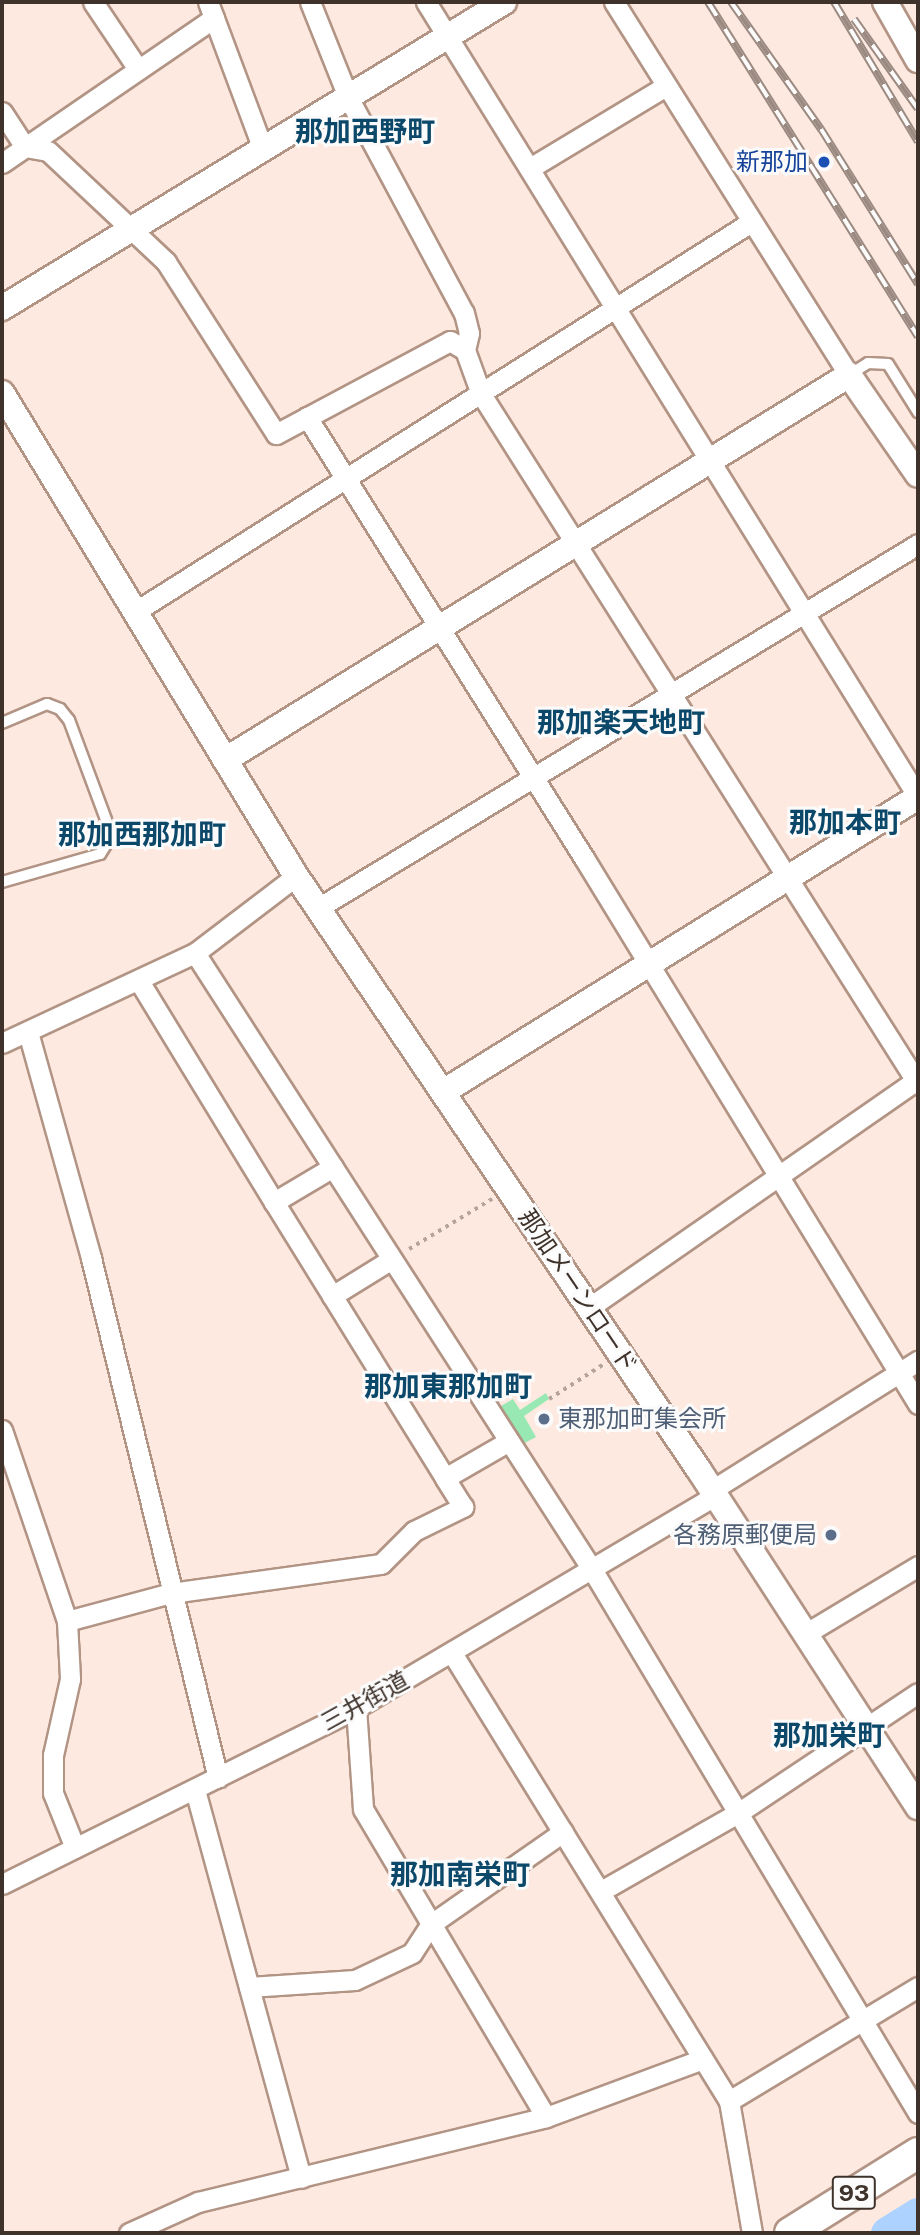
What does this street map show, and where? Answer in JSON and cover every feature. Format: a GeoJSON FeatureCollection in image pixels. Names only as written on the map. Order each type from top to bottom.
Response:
{"type":"FeatureCollection","features":[{"type":"Feature","properties":{"kind":"main road","name":"93"},"geometry":{"type":"LineString","coordinates":[[790,2233],[918,2153]]}},
{"type":"Feature","properties":{"kind":"street"},"geometry":{"type":"LineString","coordinates":[[93,2],[138,69]]}},
{"type":"Feature","properties":{"kind":"street"},"geometry":{"type":"LineString","coordinates":[[310,2],[348,97],[464,313],[469,333],[465,350],[481,394],[918,1081],[590,1307]]}},
{"type":"Feature","properties":{"kind":"street"},"geometry":{"type":"LineString","coordinates":[[426,2],[918,797],[443,1092]]}},
{"type":"Feature","properties":{"kind":"street"},"geometry":{"type":"LineString","coordinates":[[2,307],[504,2]]}},
{"type":"Feature","properties":{"kind":"street"},"geometry":{"type":"LineString","coordinates":[[614,2],[849,375],[916,467]]}},
{"type":"Feature","properties":{"kind":"street"},"geometry":{"type":"LineString","coordinates":[[885,2],[918,60]]}},
{"type":"Feature","properties":{"kind":"street"},"geometry":{"type":"LineString","coordinates":[[2,163],[138,69],[211,10],[263,149]]}},
{"type":"Feature","properties":{"kind":"street"},"geometry":{"type":"LineString","coordinates":[[530,168],[666,86]]}},
{"type":"Feature","properties":{"kind":"street"},"geometry":{"type":"LineString","coordinates":[[2,112],[24,147],[48,151],[166,262],[276,433],[450,341],[465,350]]}},
{"type":"Feature","properties":{"kind":"street"},"geometry":{"type":"LineString","coordinates":[[2,393],[133,613],[751,222]]}},
{"type":"Feature","properties":{"kind":"street"},"geometry":{"type":"LineString","coordinates":[[225,760],[849,375]]}},
{"type":"Feature","properties":{"kind":"street"},"geometry":{"type":"LineString","coordinates":[[307,417],[441,628],[918,1404]]}},
{"type":"Feature","properties":{"kind":"street"},"geometry":{"type":"LineString","coordinates":[[318,908],[918,544]]}},
{"type":"Feature","properties":{"kind":"street","name":"那加メーンロード"},"geometry":{"type":"LineString","coordinates":[[133,613],[296,876],[590,1307],[918,1807]]}},
{"type":"Feature","properties":{"kind":"street"},"geometry":{"type":"LineString","coordinates":[[2,1043],[195,953],[296,876]]}},
{"type":"Feature","properties":{"kind":"street"},"geometry":{"type":"LineString","coordinates":[[195,953],[593,1571],[918,2113]]}},
{"type":"Feature","properties":{"kind":"street"},"geometry":{"type":"LineString","coordinates":[[67,1620],[171,1593],[381,1564],[414,1531],[463,1507],[139,981]]}},
{"type":"Feature","properties":{"kind":"street"},"geometry":{"type":"LineString","coordinates":[[28,1032],[92,1258],[171,1593],[218,1778]]}},
{"type":"Feature","properties":{"kind":"street"},"geometry":{"type":"LineString","coordinates":[[274,1202],[333,1167]]}},
{"type":"Feature","properties":{"kind":"street"},"geometry":{"type":"LineString","coordinates":[[332,1297],[392,1259]]}},
{"type":"Feature","properties":{"kind":"street","name":"三井街道"},"geometry":{"type":"LineString","coordinates":[[2,1884],[356,1708],[593,1571],[918,1361]]}},
{"type":"Feature","properties":{"kind":"street"},"geometry":{"type":"LineString","coordinates":[[2,1430],[67,1620],[70,1679],[53,1755],[53,1793],[75,1848]]}},
{"type":"Feature","properties":{"kind":"street"},"geometry":{"type":"LineString","coordinates":[[445,1478],[509,1441]]}},
{"type":"Feature","properties":{"kind":"street"},"geometry":{"type":"LineString","coordinates":[[806,1634],[918,1566]]}},
{"type":"Feature","properties":{"kind":"street"},"geometry":{"type":"LineString","coordinates":[[452,1653],[729,2101],[752,2233]]}},
{"type":"Feature","properties":{"kind":"street"},"geometry":{"type":"LineString","coordinates":[[601,1891],[738,1812],[918,1693]]}},
{"type":"Feature","properties":{"kind":"street"},"geometry":{"type":"LineString","coordinates":[[356,1708],[363,1809],[546,2117]]}},
{"type":"Feature","properties":{"kind":"street"},"geometry":{"type":"LineString","coordinates":[[195,1790],[301,2178]]}},
{"type":"Feature","properties":{"kind":"street"},"geometry":{"type":"LineString","coordinates":[[249,1987],[355,1980],[412,1953],[430,1924],[563,1832]]}},
{"type":"Feature","properties":{"kind":"street"},"geometry":{"type":"LineString","coordinates":[[729,2101],[918,1987]]}},
{"type":"Feature","properties":{"kind":"street"},"geometry":{"type":"LineString","coordinates":[[129,2233],[151,2229],[198,2202],[546,2117],[703,2059]]}},
{"type":"Feature","properties":{"kind":"lane"},"geometry":{"type":"LineString","coordinates":[[849,375],[868,363],[888,364],[918,412]]}},
{"type":"Feature","properties":{"kind":"lane"},"geometry":{"type":"LineString","coordinates":[[2,723],[47,704],[60,709],[69,720],[108,834],[100,854],[2,882]]}},
{"type":"Feature","properties":{"kind":"path"},"geometry":{"type":"LineString","coordinates":[[392,1259],[509,1189]]}},
{"type":"Feature","properties":{"kind":"path"},"geometry":{"type":"LineString","coordinates":[[549,1399],[621,1354]]}},
{"type":"Feature","properties":{"kind":"green space"},"geometry":{"type":"Polygon","coordinates":[[[546,1393],[549,1399],[524,1416],[536,1437],[513,1449],[489,1413],[513,1399],[520,1410],[546,1393]]]}},
{"type":"Feature","properties":{"kind":"waterway"},"geometry":{"type":"LineString","coordinates":[[887,2233],[918,2214]]}},
{"type":"Feature","properties":{"kind":"railway"},"geometry":{"type":"LineString","coordinates":[[708,2],[918,337]]}},
{"type":"Feature","properties":{"kind":"railway"},"geometry":{"type":"LineString","coordinates":[[731,2],[821,129],[918,284]]}},
{"type":"Feature","properties":{"kind":"railway"},"geometry":{"type":"LineString","coordinates":[[834,2],[918,142]]}},
{"type":"Feature","properties":{"kind":"railway"},"geometry":{"type":"LineString","coordinates":[[854,19],[918,109]]}},
{"type":"Feature","properties":{"kind":"place","name":"新那加"},"geometry":{"type":"Point","coordinates":[824,162]}},
{"type":"Feature","properties":{"kind":"place","name":"東那加町集会所"},"geometry":{"type":"Point","coordinates":[544,1419]}},
{"type":"Feature","properties":{"kind":"place","name":"各務原郵便局"},"geometry":{"type":"Point","coordinates":[831,1535]}},
{"type":"Feature","properties":{"kind":"district","name":"那加西野町"},"geometry":{"type":"Point","coordinates":[365,131]}},
{"type":"Feature","properties":{"kind":"district","name":"那加楽天地町"},"geometry":{"type":"Point","coordinates":[621,722]}},
{"type":"Feature","properties":{"kind":"district","name":"那加本町"},"geometry":{"type":"Point","coordinates":[845,822]}},
{"type":"Feature","properties":{"kind":"district","name":"那加西那加町"},"geometry":{"type":"Point","coordinates":[142,834]}},
{"type":"Feature","properties":{"kind":"district","name":"那加東那加町"},"geometry":{"type":"Point","coordinates":[448,1386]}},
{"type":"Feature","properties":{"kind":"district","name":"那加栄町"},"geometry":{"type":"Point","coordinates":[829,1735]}},
{"type":"Feature","properties":{"kind":"district","name":"那加南栄町"},"geometry":{"type":"Point","coordinates":[460,1874]}}]}
